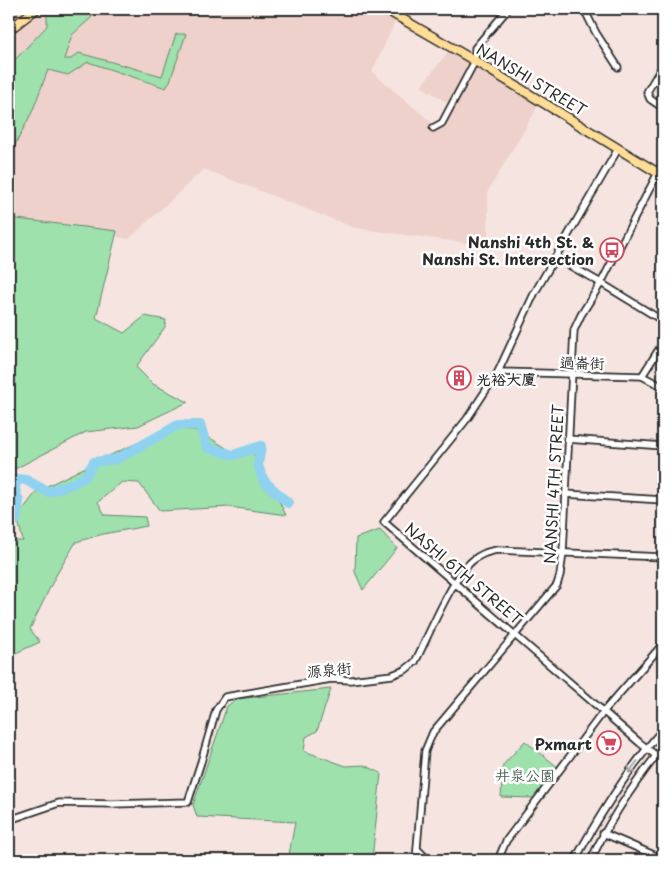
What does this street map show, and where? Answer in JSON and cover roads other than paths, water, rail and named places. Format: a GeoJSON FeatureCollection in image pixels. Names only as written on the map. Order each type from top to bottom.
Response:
{"type":"FeatureCollection","features":[{"type":"Feature","properties":{"kind":"main road"},"geometry":{"type":"LineString","coordinates":[[9,30],[36,9]]}},
{"type":"Feature","properties":{"kind":"main road","name":"NANSHI STREET"},"geometry":{"type":"LineString","coordinates":[[385,9],[475,61],[661,174]]}},
{"type":"Feature","properties":{"kind":"street"},"geometry":{"type":"LineString","coordinates":[[433,128],[442,123],[475,61],[474,48],[508,9]]}},
{"type":"Feature","properties":{"kind":"street"},"geometry":{"type":"LineString","coordinates":[[584,9],[596,33],[618,67]]}},
{"type":"Feature","properties":{"kind":"street"},"geometry":{"type":"LineString","coordinates":[[663,65],[647,92],[650,99],[663,108]]}},
{"type":"Feature","properties":{"kind":"street","name":"NASHI 6TH STREET"},"geometry":{"type":"LineString","coordinates":[[618,149],[534,294],[498,372],[468,419],[384,522],[663,761]]}},
{"type":"Feature","properties":{"kind":"street","name":"NANSHI 4TH STREET"},"geometry":{"type":"LineString","coordinates":[[416,860],[425,751],[432,732],[557,585],[563,553],[574,330],[661,174],[663,163]]}},
{"type":"Feature","properties":{"kind":"street"},"geometry":{"type":"LineString","coordinates":[[555,257],[663,321]]}},
{"type":"Feature","properties":{"kind":"street"},"geometry":{"type":"LineString","coordinates":[[642,376],[663,343]]}},
{"type":"Feature","properties":{"kind":"street","name":"過崙街"},"geometry":{"type":"LineString","coordinates":[[498,372],[642,376],[663,387]]}},
{"type":"Feature","properties":{"kind":"street"},"geometry":{"type":"LineString","coordinates":[[568,439],[663,446]]}},
{"type":"Feature","properties":{"kind":"street"},"geometry":{"type":"LineString","coordinates":[[565,494],[663,500]]}},
{"type":"Feature","properties":{"kind":"street","name":"源泉街"},"geometry":{"type":"LineString","coordinates":[[9,820],[59,803],[188,802],[202,762],[216,710],[225,697],[331,679],[351,680],[392,675],[405,670],[415,662],[455,584],[471,561],[483,553],[497,550],[663,558]]}},
{"type":"Feature","properties":{"kind":"street"},"geometry":{"type":"LineString","coordinates":[[498,860],[506,841],[604,711],[663,644]]}},
{"type":"Feature","properties":{"kind":"street"},"geometry":{"type":"LineString","coordinates":[[575,860],[629,772],[663,729]]}},
{"type":"Feature","properties":{"kind":"street"},"geometry":{"type":"LineString","coordinates":[[591,860],[603,833],[663,748]]}},
{"type":"Feature","properties":{"kind":"street"},"geometry":{"type":"LineString","coordinates":[[603,833],[663,859]]}},
{"type":"Feature","properties":{"kind":"street"},"geometry":{"type":"LineString","coordinates":[[418,850],[428,860]]}},
{"type":"Feature","properties":{"kind":"waterway"},"geometry":{"type":"LineString","coordinates":[[9,520],[16,520],[19,501],[15,490],[16,479],[26,480],[48,492],[85,477],[94,462],[117,459],[178,425],[200,425],[207,447],[233,455],[261,446],[258,465],[263,480],[288,503]]}},
{"type":"Feature","properties":{"kind":"place","name":"Nanshi 4th St. & Nanshi St. Intersection"},"geometry":{"type":"Point","coordinates":[612,250]}},
{"type":"Feature","properties":{"kind":"place","name":"光裕大廈"},"geometry":{"type":"Point","coordinates":[459,378]}},
{"type":"Feature","properties":{"kind":"place","name":"Pxmart"},"geometry":{"type":"Point","coordinates":[609,743]}},
{"type":"Feature","properties":{"kind":"park label","name":"井泉公園"},"geometry":{"type":"Point","coordinates":[525,774]}}]}
